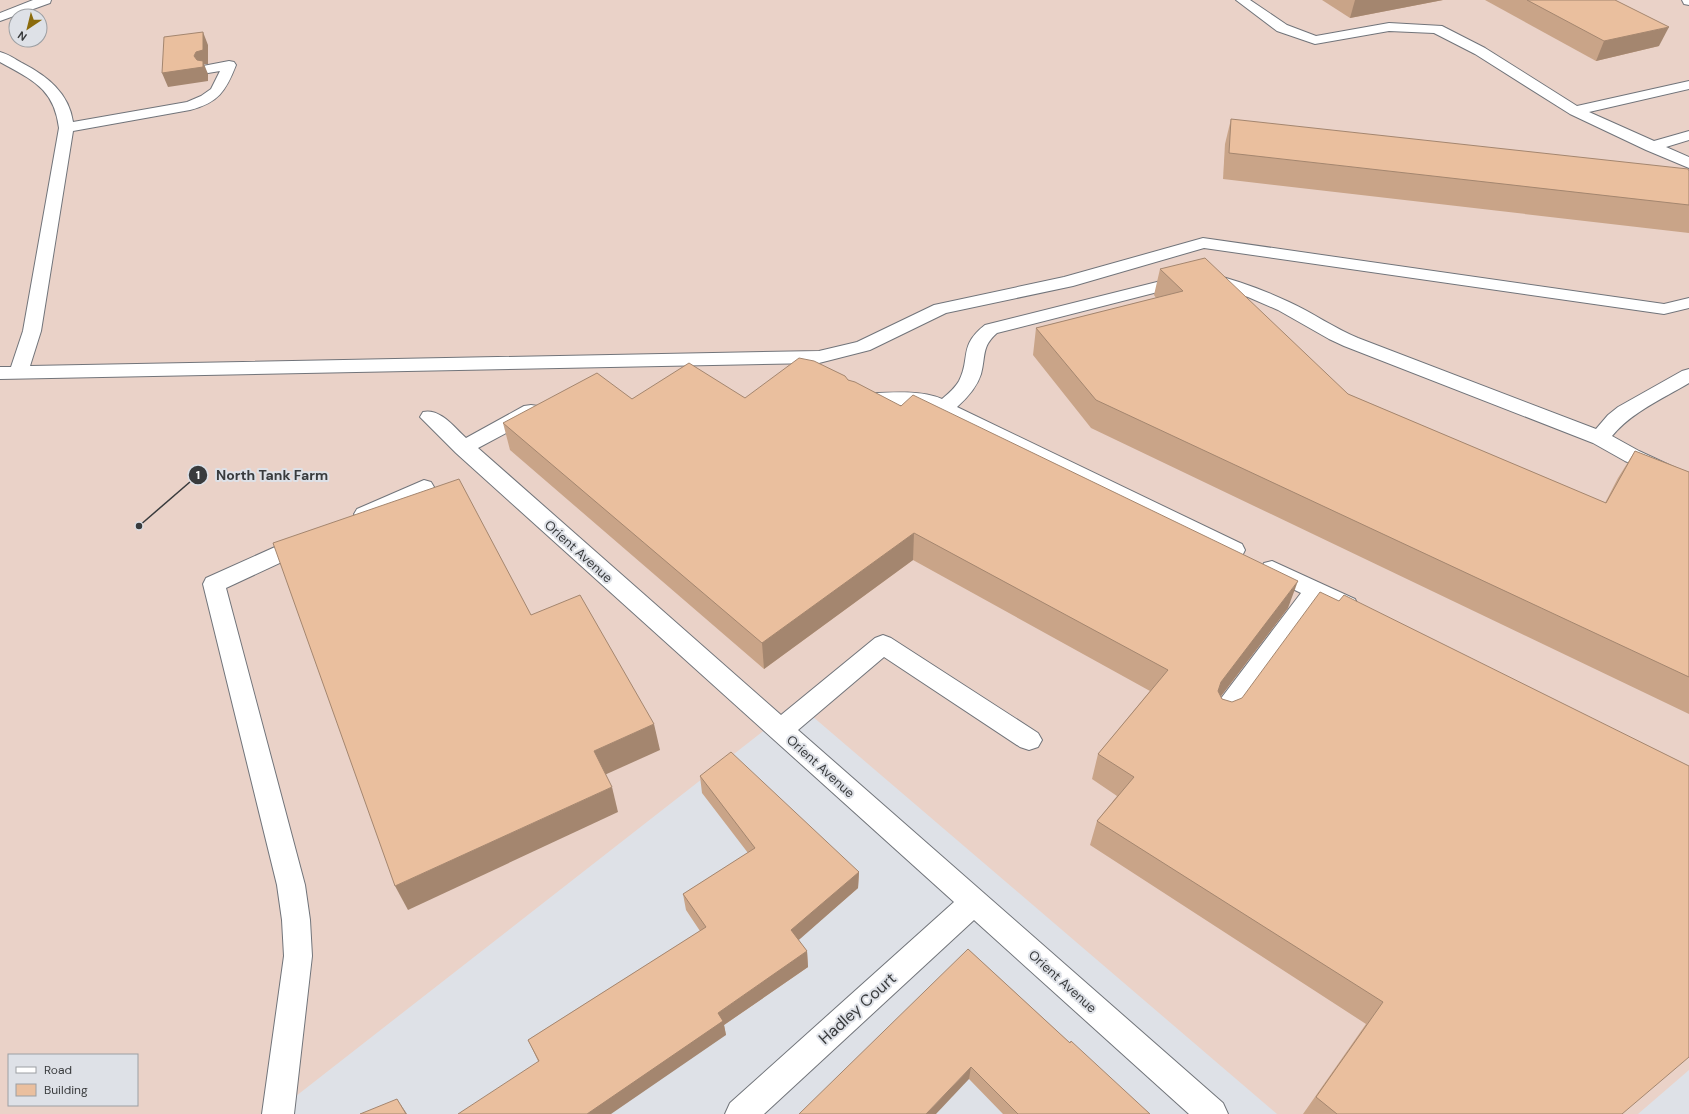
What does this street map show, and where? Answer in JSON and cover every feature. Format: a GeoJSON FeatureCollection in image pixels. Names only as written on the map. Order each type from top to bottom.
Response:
{"type":"FeatureCollection","features":[{"type":"Feature","properties":{"kind":"street"},"geometry":{"type":"LineString","coordinates":[[0,17],[45,0]]}},
{"type":"Feature","properties":{"kind":"street"},"geometry":{"type":"LineString","coordinates":[[1242,0],[1282,28],[1315,40],[1389,27],[1437,29],[1480,51],[1575,110],[1651,147],[1689,163]]}},
{"type":"Feature","properties":{"kind":"street"},"geometry":{"type":"LineString","coordinates":[[0,56],[45,83],[59,99],[66,115],[66,128],[32,331],[19,372]]}},
{"type":"Feature","properties":{"kind":"street"},"geometry":{"type":"LineString","coordinates":[[66,128],[190,106],[207,100],[219,90],[229,65],[208,69]]}},
{"type":"Feature","properties":{"kind":"street"},"geometry":{"type":"LineString","coordinates":[[1575,110],[1689,85]]}},
{"type":"Feature","properties":{"kind":"street"},"geometry":{"type":"LineString","coordinates":[[1651,147],[1689,135]]}},
{"type":"Feature","properties":{"kind":"street"},"geometry":{"type":"LineString","coordinates":[[0,373],[819,357],[863,346],[940,309],[1067,282],[1203,243],[1664,309],[1689,303]]}},
{"type":"Feature","properties":{"kind":"street"},"geometry":{"type":"LineString","coordinates":[[944,408],[963,390],[969,380],[977,343],[982,335],[991,329],[1198,278],[1219,281],[1254,293],[1284,306],[1351,342],[1600,438],[1632,456],[1689,482]]}},
{"type":"Feature","properties":{"kind":"street"},"geometry":{"type":"LineString","coordinates":[[1600,438],[1625,412],[1689,375]]}},
{"type":"Feature","properties":{"kind":"street"},"geometry":{"type":"LineString","coordinates":[[854,400],[919,400],[944,408],[1366,614]]}},
{"type":"Feature","properties":{"kind":"street"},"geometry":{"type":"LineString","coordinates":[[463,448],[542,404]]}},
{"type":"Feature","properties":{"kind":"street","name":"Orient Avenue"},"geometry":{"type":"LineString","coordinates":[[430,418],[1212,1114]]}},
{"type":"Feature","properties":{"kind":"street"},"geometry":{"type":"LineString","coordinates":[[279,1105],[298,956],[296,920],[291,885],[214,584],[424,487]]}},
{"type":"Feature","properties":{"kind":"street"},"geometry":{"type":"LineString","coordinates":[[1222,716],[1315,590]]}},
{"type":"Feature","properties":{"kind":"street"},"geometry":{"type":"LineString","coordinates":[[781,730],[883,644],[1029,740]]}},
{"type":"Feature","properties":{"kind":"street","name":"Hadley Court"},"geometry":{"type":"LineString","coordinates":[[741,1114],[974,902]]}},
{"type":"Feature","properties":{"kind":"shaded area"},"geometry":{"type":"Polygon","coordinates":[[[0,0],[1689,0],[1689,1070],[1638,1114],[1277,1114],[798,704],[273,1114],[0,1114],[0,0]]]}},
{"type":"Feature","properties":{"kind":"building"},"geometry":{"type":"Polygon","coordinates":[[[1527,0],[1615,0],[1669,27],[1604,41],[1527,0]]]}},
{"type":"Feature","properties":{"kind":"building"},"geometry":{"type":"Polygon","coordinates":[[[203,32],[203,50],[196,52],[194,56],[197,60],[203,61],[203,67],[162,73],[164,37],[203,32]]]}},
{"type":"Feature","properties":{"kind":"building"},"geometry":{"type":"Polygon","coordinates":[[[1231,119],[1688,169],[1689,205],[1229,153],[1231,119]]]}},
{"type":"Feature","properties":{"kind":"building"},"geometry":{"type":"Polygon","coordinates":[[[1205,258],[1348,394],[1606,503],[1635,451],[1689,472],[1689,677],[1096,400],[1036,328],[1183,291],[1160,269],[1205,258]]]}},
{"type":"Feature","properties":{"kind":"building"},"geometry":{"type":"Polygon","coordinates":[[[799,358],[814,361],[845,376],[848,380],[855,382],[901,406],[913,395],[1298,581],[1221,682],[1218,691],[1222,699],[1232,702],[1242,698],[1320,592],[1339,601],[1344,595],[1689,766],[1689,1057],[1622,1114],[1337,1114],[1316,1097],[1383,1002],[1097,821],[1134,777],[1098,754],[1168,670],[914,533],[762,643],[503,423],[597,373],[632,399],[689,363],[745,398],[799,358]]]}},
{"type":"Feature","properties":{"kind":"building"},"geometry":{"type":"Polygon","coordinates":[[[459,479],[531,615],[580,595],[654,724],[594,751],[612,787],[395,886],[273,543],[459,479]]]}},
{"type":"Feature","properties":{"kind":"building"},"geometry":{"type":"Polygon","coordinates":[[[731,752],[859,872],[791,930],[807,951],[718,1013],[723,1021],[587,1114],[458,1114],[539,1061],[528,1040],[706,927],[683,894],[755,848],[700,776],[731,752]]]}},
{"type":"Feature","properties":{"kind":"building"},"geometry":{"type":"Polygon","coordinates":[[[968,949],[1150,1114],[1018,1114],[971,1067],[926,1114],[799,1114],[968,949]]]}},
{"type":"Feature","properties":{"kind":"building"},"geometry":{"type":"Polygon","coordinates":[[[397,1099],[406,1114],[360,1114],[397,1099]]]}},
{"type":"Feature","properties":{"kind":"place","name":"North Tank Farm"},"geometry":{"type":"Point","coordinates":[139,526]}}]}
